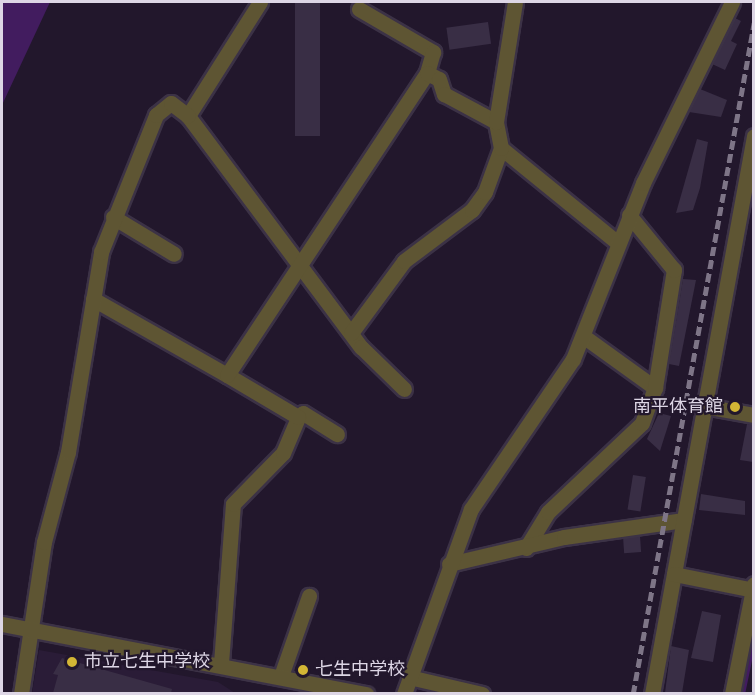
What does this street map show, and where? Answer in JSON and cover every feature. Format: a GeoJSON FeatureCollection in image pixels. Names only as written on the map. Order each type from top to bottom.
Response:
{"type":"FeatureCollection","features":[{"type":"Feature","properties":{"kind":"street"},"geometry":{"type":"LineString","coordinates":[[188,116],[261,2]]}},
{"type":"Feature","properties":{"kind":"street"},"geometry":{"type":"LineString","coordinates":[[351,333],[404,261],[472,210],[485,192],[501,148],[496,122],[515,2]]}},
{"type":"Feature","properties":{"kind":"street"},"geometry":{"type":"LineString","coordinates":[[404,693],[449,564],[491,473],[558,388],[583,336],[629,215],[732,2]]}},
{"type":"Feature","properties":{"kind":"street"},"geometry":{"type":"LineString","coordinates":[[227,375],[296,264],[427,73],[433,52],[359,9]]}},
{"type":"Feature","properties":{"kind":"street"},"geometry":{"type":"LineString","coordinates":[[427,73],[439,80],[444,94],[496,122]]}},
{"type":"Feature","properties":{"kind":"street"},"geometry":{"type":"LineString","coordinates":[[21,693],[25,628],[44,542],[62,480],[93,299],[113,217],[159,110],[175,103],[188,116],[296,264],[351,333],[404,389]]}},
{"type":"Feature","properties":{"kind":"street"},"geometry":{"type":"LineString","coordinates":[[652,693],[753,136]]}},
{"type":"Feature","properties":{"kind":"street"},"geometry":{"type":"LineString","coordinates":[[501,148],[618,243]]}},
{"type":"Feature","properties":{"kind":"street"},"geometry":{"type":"LineString","coordinates":[[526,548],[548,512],[642,423],[655,388],[674,270],[629,215]]}},
{"type":"Feature","properties":{"kind":"street"},"geometry":{"type":"LineString","coordinates":[[113,217],[174,254]]}},
{"type":"Feature","properties":{"kind":"street"},"geometry":{"type":"LineString","coordinates":[[93,299],[298,417]]}},
{"type":"Feature","properties":{"kind":"street"},"geometry":{"type":"LineString","coordinates":[[583,336],[655,388]]}},
{"type":"Feature","properties":{"kind":"street"},"geometry":{"type":"LineString","coordinates":[[704,406],[753,415]]}},
{"type":"Feature","properties":{"kind":"street"},"geometry":{"type":"LineString","coordinates":[[221,663],[233,504],[283,453],[298,417],[303,413],[337,434]]}},
{"type":"Feature","properties":{"kind":"street"},"geometry":{"type":"LineString","coordinates":[[449,564],[684,520]]}},
{"type":"Feature","properties":{"kind":"street"},"geometry":{"type":"LineString","coordinates":[[674,574],[753,588],[732,693]]}},
{"type":"Feature","properties":{"kind":"street"},"geometry":{"type":"LineString","coordinates":[[281,676],[309,596]]}},
{"type":"Feature","properties":{"kind":"street"},"geometry":{"type":"LineString","coordinates":[[2,624],[221,663],[366,693]]}},
{"type":"Feature","properties":{"kind":"street"},"geometry":{"type":"LineString","coordinates":[[409,677],[482,693]]}},
{"type":"Feature","properties":{"kind":"shaded area"},"geometry":{"type":"Polygon","coordinates":[[[2,2],[50,2],[2,105],[2,2]]]}},
{"type":"Feature","properties":{"kind":"shaded area","name":"市立七生中学校"},"geometry":{"type":"Polygon","coordinates":[[[39,650],[218,682],[235,693],[32,694],[39,650]]]}},
{"type":"Feature","properties":{"kind":"building"},"geometry":{"type":"Polygon","coordinates":[[[295,2],[320,2],[320,136],[295,136],[295,2]]]}},
{"type":"Feature","properties":{"kind":"building"},"geometry":{"type":"Polygon","coordinates":[[[735,18],[741,21],[731,41],[737,44],[725,70],[712,64],[735,18]]]}},
{"type":"Feature","properties":{"kind":"building"},"geometry":{"type":"Polygon","coordinates":[[[488,22],[491,44],[449,50],[446,28],[488,22]]]}},
{"type":"Feature","properties":{"kind":"building"},"geometry":{"type":"Polygon","coordinates":[[[700,89],[727,100],[721,117],[689,112],[700,89]]]}},
{"type":"Feature","properties":{"kind":"building"},"geometry":{"type":"Polygon","coordinates":[[[697,139],[708,142],[700,188],[693,210],[676,213],[697,139]]]}},
{"type":"Feature","properties":{"kind":"building"},"geometry":{"type":"Polygon","coordinates":[[[683,279],[696,280],[679,366],[669,364],[683,279]]]}},
{"type":"Feature","properties":{"kind":"building"},"geometry":{"type":"Polygon","coordinates":[[[659,413],[671,416],[660,451],[647,439],[659,413]]]}},
{"type":"Feature","properties":{"kind":"building"},"geometry":{"type":"Polygon","coordinates":[[[747,424],[753,425],[753,462],[740,460],[747,424]]]}},
{"type":"Feature","properties":{"kind":"building"},"geometry":{"type":"Polygon","coordinates":[[[633,475],[646,477],[640,512],[628,510],[633,475]]]}},
{"type":"Feature","properties":{"kind":"building"},"geometry":{"type":"Polygon","coordinates":[[[701,494],[745,501],[745,515],[699,510],[701,494]]]}},
{"type":"Feature","properties":{"kind":"building"},"geometry":{"type":"Polygon","coordinates":[[[640,536],[641,552],[624,553],[623,537],[640,536]]]}},
{"type":"Feature","properties":{"kind":"building"},"geometry":{"type":"Polygon","coordinates":[[[702,611],[721,615],[713,662],[691,658],[702,611]]]}},
{"type":"Feature","properties":{"kind":"building"},"geometry":{"type":"Polygon","coordinates":[[[671,646],[689,650],[682,693],[665,693],[671,646]]]}},
{"type":"Feature","properties":{"kind":"building"},"geometry":{"type":"Polygon","coordinates":[[[62,658],[172,689],[171,693],[53,693],[58,675],[53,674],[62,658]]]}},
{"type":"Feature","properties":{"kind":"waterway"},"geometry":{"type":"LineString","coordinates":[[742,694],[754,636]]}},
{"type":"Feature","properties":{"kind":"railway"},"geometry":{"type":"LineString","coordinates":[[633,694],[754,23]]}},
{"type":"Feature","properties":{"kind":"place","name":"南平体育館"},"geometry":{"type":"Point","coordinates":[735,407]}},
{"type":"Feature","properties":{"kind":"place","name":"市立七生中学校"},"geometry":{"type":"Point","coordinates":[72,662]}},
{"type":"Feature","properties":{"kind":"place","name":"七生中学校"},"geometry":{"type":"Point","coordinates":[303,670]}}]}
